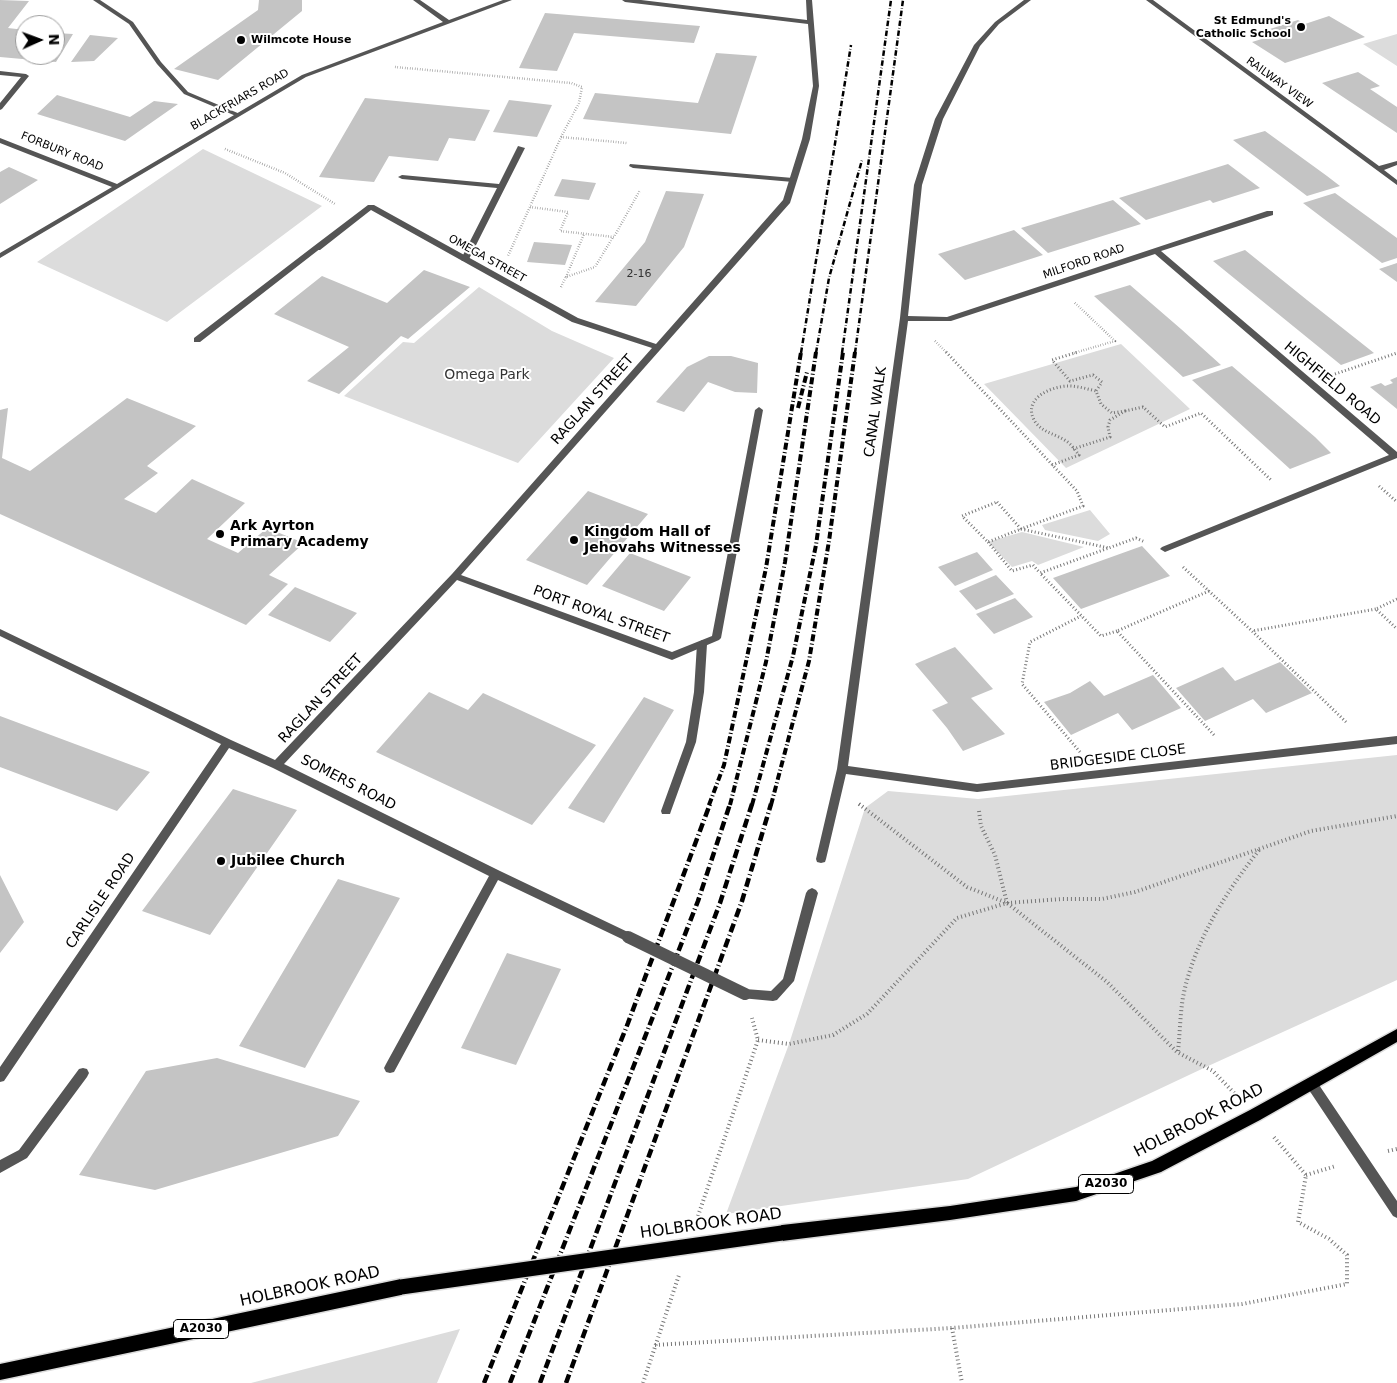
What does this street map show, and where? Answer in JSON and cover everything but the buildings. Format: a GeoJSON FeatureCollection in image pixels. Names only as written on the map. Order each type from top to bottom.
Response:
{"type":"FeatureCollection","features":[{"type":"Feature","properties":{"kind":"main road","name":"HOLBROOK ROAD"},"geometry":{"type":"LineString","coordinates":[[0,1372],[401,1287],[782,1233],[950,1213],[1076,1194],[1156,1167],[1255,1115],[1397,1035]]}},
{"type":"Feature","properties":{"kind":"street"},"geometry":{"type":"LineString","coordinates":[[96,0],[130,23],[159,62],[186,93],[238,115]]}},
{"type":"Feature","properties":{"kind":"street"},"geometry":{"type":"LineString","coordinates":[[416,0],[447,22]]}},
{"type":"Feature","properties":{"kind":"street","name":"BLACKFRIARS ROAD"},"geometry":{"type":"LineString","coordinates":[[0,256],[304,76],[509,0]]}},
{"type":"Feature","properties":{"kind":"street"},"geometry":{"type":"LineString","coordinates":[[625,0],[810,22]]}},
{"type":"Feature","properties":{"kind":"street","name":"RAGLAN STREET"},"geometry":{"type":"LineString","coordinates":[[278,765],[455,576],[787,201],[806,139],[816,86],[809,0]]}},
{"type":"Feature","properties":{"kind":"street","name":"CANAL WALK"},"geometry":{"type":"LineString","coordinates":[[821,860],[842,769],[904,318],[918,185],[939,119],[977,45],[997,23],[1028,0]]}},
{"type":"Feature","properties":{"kind":"street","name":"RAILWAY VIEW"},"geometry":{"type":"LineString","coordinates":[[1149,0],[1397,183]]}},
{"type":"Feature","properties":{"kind":"street"},"geometry":{"type":"LineString","coordinates":[[0,73],[26,76],[0,108]]}},
{"type":"Feature","properties":{"kind":"street","name":"FORBURY ROAD"},"geometry":{"type":"LineString","coordinates":[[2,142],[116,186]]}},
{"type":"Feature","properties":{"kind":"street"},"geometry":{"type":"LineString","coordinates":[[465,260],[521,148]]}},
{"type":"Feature","properties":{"kind":"street"},"geometry":{"type":"LineString","coordinates":[[1379,169],[1397,163]]}},
{"type":"Feature","properties":{"kind":"street"},"geometry":{"type":"LineString","coordinates":[[633,166],[793,180]]}},
{"type":"Feature","properties":{"kind":"street"},"geometry":{"type":"LineString","coordinates":[[402,177],[502,186]]}},
{"type":"Feature","properties":{"kind":"street","name":"OMEGA STREET"},"geometry":{"type":"LineString","coordinates":[[360,215],[371,207],[575,320],[658,347]]}},
{"type":"Feature","properties":{"kind":"street","name":"MILFORD ROAD"},"geometry":{"type":"LineString","coordinates":[[904,318],[948,319],[1270,213]]}},
{"type":"Feature","properties":{"kind":"street"},"geometry":{"type":"LineString","coordinates":[[197,340],[360,215]]}},
{"type":"Feature","properties":{"kind":"street","name":"HIGHFIELD ROAD"},"geometry":{"type":"LineString","coordinates":[[1155,250],[1308,383],[1396,455],[1165,549]]}},
{"type":"Feature","properties":{"kind":"street","name":"PORT ROYAL STREET"},"geometry":{"type":"LineString","coordinates":[[455,576],[672,656],[716,638],[760,410]]}},
{"type":"Feature","properties":{"kind":"street","name":"SOMERS ROAD"},"geometry":{"type":"LineString","coordinates":[[0,632],[227,743],[278,765],[496,874],[745,994]]}},
{"type":"Feature","properties":{"kind":"street"},"geometry":{"type":"LineString","coordinates":[[666,811],[691,742],[698,698],[702,644]]}},
{"type":"Feature","properties":{"kind":"street","name":"BRIDGESIDE CLOSE"},"geometry":{"type":"LineString","coordinates":[[842,769],[976,788],[1397,740]]}},
{"type":"Feature","properties":{"kind":"street","name":"CARLISLE ROAD"},"geometry":{"type":"LineString","coordinates":[[0,1077],[227,743]]}},
{"type":"Feature","properties":{"kind":"street"},"geometry":{"type":"LineString","coordinates":[[390,1068],[496,874]]}},
{"type":"Feature","properties":{"kind":"street"},"geometry":{"type":"LineString","coordinates":[[745,994],[773,996],[788,981],[812,893]]}},
{"type":"Feature","properties":{"kind":"street"},"geometry":{"type":"LineString","coordinates":[[0,1167],[22,1154],[82,1073]]}},
{"type":"Feature","properties":{"kind":"street"},"geometry":{"type":"LineString","coordinates":[[1311,1083],[1397,1212]]}},
{"type":"Feature","properties":{"kind":"path"},"geometry":{"type":"LineString","coordinates":[[390,67],[571,83],[582,88],[579,103],[498,278]]}},
{"type":"Feature","properties":{"kind":"path"},"geometry":{"type":"LineString","coordinates":[[199,137],[285,174],[343,208],[360,215]]}},
{"type":"Feature","properties":{"kind":"path"},"geometry":{"type":"LineString","coordinates":[[566,277],[595,267],[614,237],[641,187]]}},
{"type":"Feature","properties":{"kind":"path"},"geometry":{"type":"LineString","coordinates":[[530,207],[568,212],[560,231],[614,237]]}},
{"type":"Feature","properties":{"kind":"path"},"geometry":{"type":"LineString","coordinates":[[552,307],[584,234]]}},
{"type":"Feature","properties":{"kind":"path"},"geometry":{"type":"LineString","coordinates":[[1053,284],[1115,341],[1052,360],[1070,381],[1093,375],[1102,382],[1096,391]]}},
{"type":"Feature","properties":{"kind":"path"},"geometry":{"type":"LineString","coordinates":[[930,336],[1077,492],[1083,506],[988,542]]}},
{"type":"Feature","properties":{"kind":"path"},"geometry":{"type":"LineString","coordinates":[[1308,383],[1397,353]]}},
{"type":"Feature","properties":{"kind":"path"},"geometry":{"type":"LineString","coordinates":[[1052,465],[1079,455],[1064,439],[1053,436],[1037,424],[1031,415],[1031,407],[1035,399],[1050,389],[1070,386],[1096,391]]}},
{"type":"Feature","properties":{"kind":"path"},"geometry":{"type":"LineString","coordinates":[[1096,391],[1101,404],[1112,413],[1143,406],[1165,426],[1200,413],[1274,483]]}},
{"type":"Feature","properties":{"kind":"path"},"geometry":{"type":"LineString","coordinates":[[1073,449],[1110,437],[1107,425],[1113,416],[1125,411]]}},
{"type":"Feature","properties":{"kind":"path"},"geometry":{"type":"LineString","coordinates":[[1109,548],[1022,530],[997,502],[962,516],[988,542],[1012,571],[1033,565],[1101,636],[1117,631],[1209,591]]}},
{"type":"Feature","properties":{"kind":"path"},"geometry":{"type":"LineString","coordinates":[[1040,574],[1136,538],[1165,549],[1368,743]]}},
{"type":"Feature","properties":{"kind":"path"},"geometry":{"type":"LineString","coordinates":[[1252,631],[1376,609],[1397,600]]}},
{"type":"Feature","properties":{"kind":"path"},"geometry":{"type":"LineString","coordinates":[[1376,609],[1397,628]]}},
{"type":"Feature","properties":{"kind":"path"},"geometry":{"type":"LineString","coordinates":[[1082,616],[1030,642],[1022,684],[1098,774]]}},
{"type":"Feature","properties":{"kind":"path"},"geometry":{"type":"LineString","coordinates":[[1117,631],[1235,758]]}},
{"type":"Feature","properties":{"kind":"path"},"geometry":{"type":"LineString","coordinates":[[655,1345],[952,1328],[1242,1304],[1347,1284],[1347,1256],[1329,1239],[1298,1222],[1306,1176],[1255,1115],[1213,1071],[1178,1052],[1107,982],[1007,904],[967,887],[837,787]]}},
{"type":"Feature","properties":{"kind":"path"},"geometry":{"type":"LineString","coordinates":[[976,788],[982,826],[995,854],[1007,904]]}},
{"type":"Feature","properties":{"kind":"path"},"geometry":{"type":"LineString","coordinates":[[758,1040],[789,1044],[833,1035],[867,1014],[958,918],[1007,904],[1062,899],[1102,899],[1135,892],[1311,830],[1397,816]]}},
{"type":"Feature","properties":{"kind":"path"},"geometry":{"type":"LineString","coordinates":[[1178,1052],[1183,998],[1196,948],[1225,897],[1261,848]]}},
{"type":"Feature","properties":{"kind":"path"},"geometry":{"type":"LineString","coordinates":[[696,1225],[758,1040],[745,994]]}},
{"type":"Feature","properties":{"kind":"path"},"geometry":{"type":"LineString","coordinates":[[643,1383],[680,1271]]}},
{"type":"Feature","properties":{"kind":"path"},"geometry":{"type":"LineString","coordinates":[[952,1328],[962,1383]]}},
{"type":"Feature","properties":{"kind":"green space"},"geometry":{"type":"Polygon","coordinates":[[[1397,34],[1397,66],[1363,44],[1397,34]]]}},
{"type":"Feature","properties":{"kind":"green space"},"geometry":{"type":"Polygon","coordinates":[[[203,149],[322,206],[167,322],[37,262],[203,149]]]}},
{"type":"Feature","properties":{"kind":"green space","name":"Omega Park"},"geometry":{"type":"Polygon","coordinates":[[[479,287],[552,331],[614,358],[518,463],[344,396],[403,342],[414,343],[479,287]]]}},
{"type":"Feature","properties":{"kind":"green space"},"geometry":{"type":"Polygon","coordinates":[[[1121,344],[1190,409],[1066,468],[984,384],[1121,344]]]}},
{"type":"Feature","properties":{"kind":"green space"},"geometry":{"type":"Polygon","coordinates":[[[1090,510],[1110,534],[1098,541],[1045,530],[1042,525],[1090,510]]]}},
{"type":"Feature","properties":{"kind":"green space"},"geometry":{"type":"Polygon","coordinates":[[[1022,532],[1084,547],[1038,565],[1032,561],[1012,567],[988,542],[1022,532]]]}},
{"type":"Feature","properties":{"kind":"green space"},"geometry":{"type":"Polygon","coordinates":[[[1397,755],[1397,980],[968,1179],[726,1214],[789,1044],[865,808],[888,791],[978,799],[1397,755]]]}},
{"type":"Feature","properties":{"kind":"green space"},"geometry":{"type":"Polygon","coordinates":[[[460,1329],[437,1383],[251,1383],[460,1329]]]}},
{"type":"Feature","properties":{"kind":"railway"},"geometry":{"type":"LineString","coordinates":[[842,353],[891,0]]}},
{"type":"Feature","properties":{"kind":"railway"},"geometry":{"type":"LineString","coordinates":[[855,353],[903,0]]}},
{"type":"Feature","properties":{"kind":"railway"},"geometry":{"type":"LineString","coordinates":[[801,353],[851,45]]}},
{"type":"Feature","properties":{"kind":"railway"},"geometry":{"type":"LineString","coordinates":[[816,353],[829,278],[862,160]]}},
{"type":"Feature","properties":{"kind":"railway"},"geometry":{"type":"LineString","coordinates":[[709,805],[724,765],[766,568],[801,352]]}},
{"type":"Feature","properties":{"kind":"railway"},"geometry":{"type":"LineString","coordinates":[[730,805],[766,662],[785,562],[816,352]]}},
{"type":"Feature","properties":{"kind":"railway"},"geometry":{"type":"LineString","coordinates":[[752,805],[793,656],[816,545],[843,352]]}},
{"type":"Feature","properties":{"kind":"railway"},"geometry":{"type":"LineString","coordinates":[[771,805],[809,661],[829,541],[855,352]]}},
{"type":"Feature","properties":{"kind":"railway"},"geometry":{"type":"LineString","coordinates":[[798,408],[807,372]]}},
{"type":"Feature","properties":{"kind":"railway"},"geometry":{"type":"LineString","coordinates":[[484,1383],[628,1023],[710,804]]}},
{"type":"Feature","properties":{"kind":"railway"},"geometry":{"type":"LineString","coordinates":[[510,1383],[698,901],[730,804]]}},
{"type":"Feature","properties":{"kind":"railway"},"geometry":{"type":"LineString","coordinates":[[540,1383],[720,903],[752,804]]}},
{"type":"Feature","properties":{"kind":"railway"},"geometry":{"type":"LineString","coordinates":[[566,1383],[742,901],[771,804]]}},
{"type":"Feature","properties":{"kind":"place","name":"St Edmund's Catholic School"},"geometry":{"type":"Point","coordinates":[1301,27]}},
{"type":"Feature","properties":{"kind":"place","name":"Wilmcote House"},"geometry":{"type":"Point","coordinates":[241,40]}},
{"type":"Feature","properties":{"kind":"place","name":"Ark Ayrton Primary Academy"},"geometry":{"type":"Point","coordinates":[220,534]}},
{"type":"Feature","properties":{"kind":"place","name":"Kingdom Hall of Jehovahs Witnesses"},"geometry":{"type":"Point","coordinates":[574,540]}},
{"type":"Feature","properties":{"kind":"place","name":"Jubilee Church"},"geometry":{"type":"Point","coordinates":[221,861]}}]}
